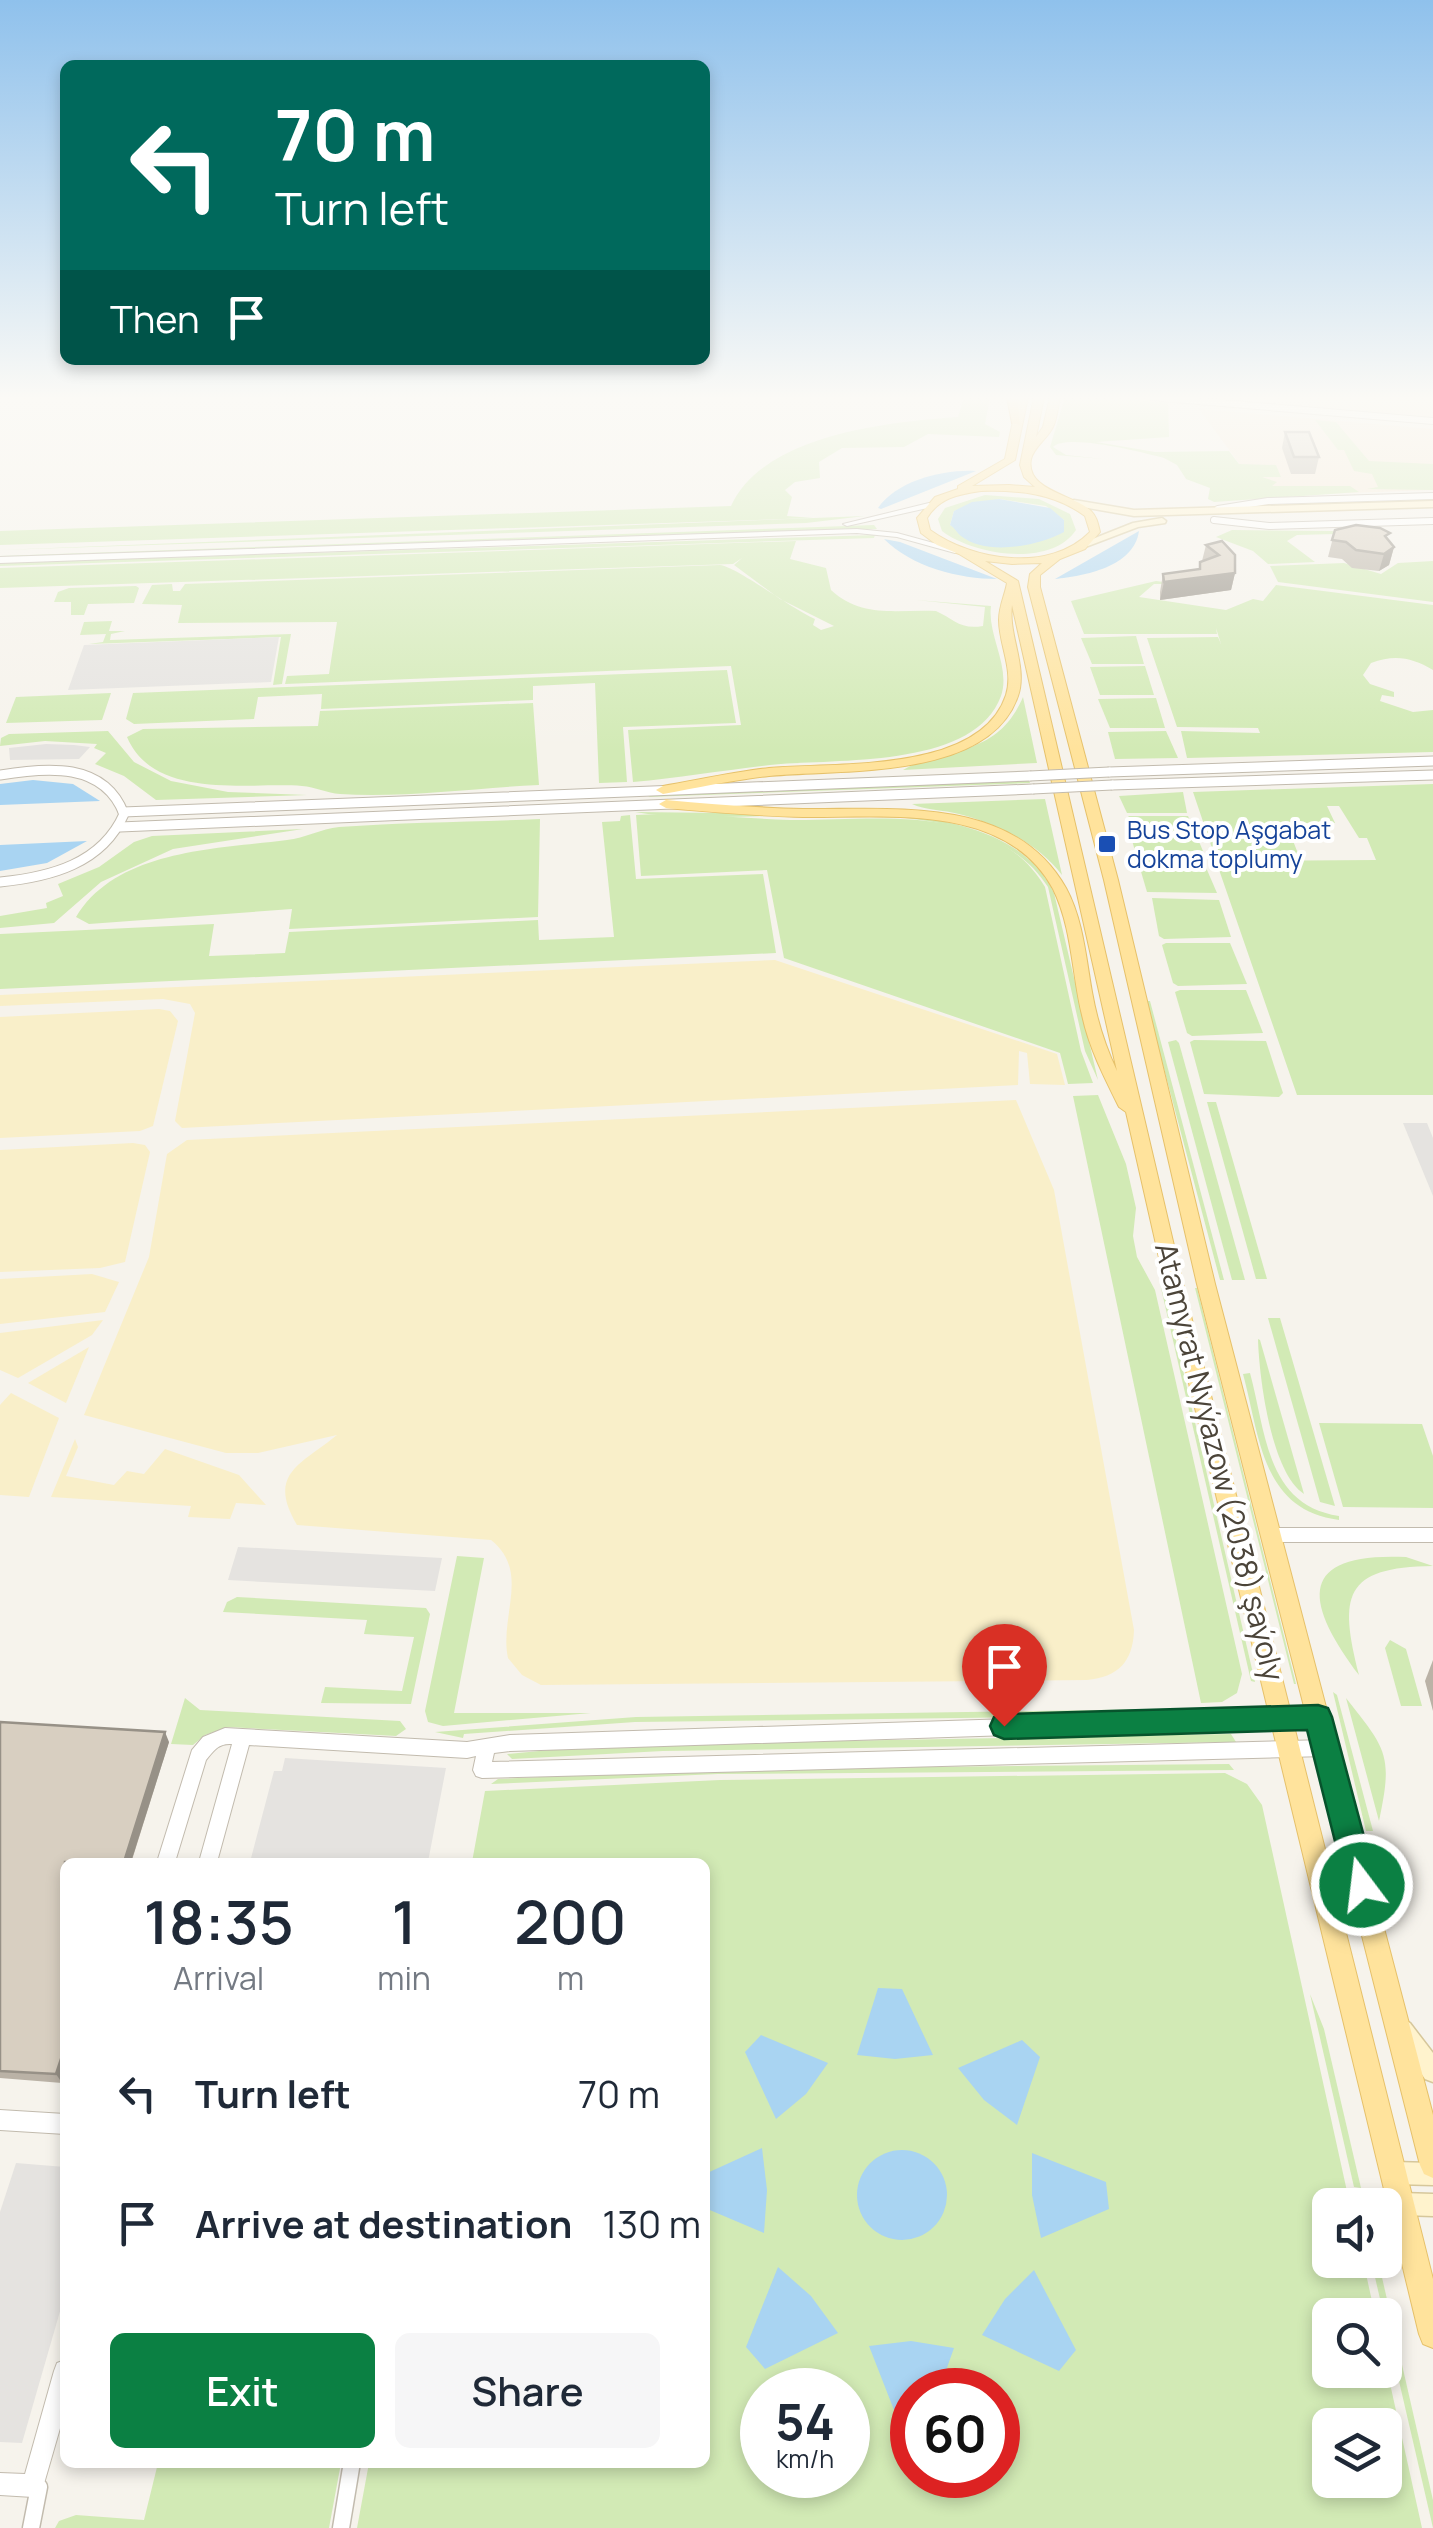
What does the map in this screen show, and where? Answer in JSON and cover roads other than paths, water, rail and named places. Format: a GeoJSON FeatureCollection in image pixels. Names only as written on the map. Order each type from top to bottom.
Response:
{"type":"FeatureCollection","features":[{"type":"Feature","properties":{"kind":"main road"},"geometry":{"type":"LineString","coordinates":[[665,797],[766,772],[913,761],[968,742],[998,720],[1012,696],[1002,611],[1013,586],[1007,575],[934,539],[923,526],[923,515]]}},
{"type":"Feature","properties":{"kind":"main road"},"geometry":{"type":"LineString","coordinates":[[1085,544],[1095,532],[1094,523],[1086,515]]}},
{"type":"Feature","properties":{"kind":"main road"},"geometry":{"type":"LineString","coordinates":[[1184,515],[1267,515]]}},
{"type":"Feature","properties":{"kind":"main road"},"geometry":{"type":"LineString","coordinates":[[960,552],[1016,560],[1056,556],[1146,523],[1229,515]]}},
{"type":"Feature","properties":{"kind":"main road","name":"Atamyrat Nyýazow (2038) şaýoly"},"geometry":{"type":"LineString","coordinates":[[1056,556],[1034,581],[1271,1535],[1433,2165]]}},
{"type":"Feature","properties":{"kind":"main road","name":"Atamyrat Nyýazow (2038) şaýoly"},"geometry":{"type":"LineString","coordinates":[[1013,586],[1281,1719],[1397,2188]]}},
{"type":"Feature","properties":{"kind":"main road"},"geometry":{"type":"LineString","coordinates":[[665,797],[771,812],[919,812],[973,824],[1026,851],[1051,874],[1062,896],[1100,1052],[1140,1131]]}},
{"type":"Feature","properties":{"kind":"main road"},"geometry":{"type":"LineString","coordinates":[[1398,2022],[1433,2071]]}},
{"type":"Feature","properties":{"kind":"main road"},"geometry":{"type":"LineString","coordinates":[[1393,2173],[1433,2174]]}},
{"type":"Feature","properties":{"kind":"main road"},"geometry":{"type":"LineString","coordinates":[[1402,2204],[1433,2205]]}},
{"type":"Feature","properties":{"kind":"main road","name":"Atamyrat Nyýazow (2038) şaýoly"},"geometry":{"type":"LineString","coordinates":[[1402,2204],[1433,2334]]}},
{"type":"Feature","properties":{"kind":"street"},"geometry":{"type":"LineString","coordinates":[[0,556],[833,525],[884,515]]}},
{"type":"Feature","properties":{"kind":"street"},"geometry":{"type":"LineString","coordinates":[[1210,516],[1269,526],[1433,521]]}},
{"type":"Feature","properties":{"kind":"street"},"geometry":{"type":"LineString","coordinates":[[0,556],[847,531],[888,533],[960,552]]}},
{"type":"Feature","properties":{"kind":"street"},"geometry":{"type":"LineString","coordinates":[[120,827],[1109,772],[1433,761]]}},
{"type":"Feature","properties":{"kind":"street"},"geometry":{"type":"LineString","coordinates":[[0,775],[46,770],[85,775],[116,793],[124,812],[120,827],[100,849],[74,864],[42,876],[0,882]]}},
{"type":"Feature","properties":{"kind":"street"},"geometry":{"type":"LineString","coordinates":[[124,812],[1033,789],[1433,774]]}},
{"type":"Feature","properties":{"kind":"street"},"geometry":{"type":"LineString","coordinates":[[1271,1535],[1433,1535]]}},
{"type":"Feature","properties":{"kind":"street"},"geometry":{"type":"LineString","coordinates":[[167,1858],[201,1751],[220,1737],[467,1750],[812,1731],[1318,1717]]}},
{"type":"Feature","properties":{"kind":"street"},"geometry":{"type":"LineString","coordinates":[[209,1858],[243,1737]]}},
{"type":"Feature","properties":{"kind":"street"},"geometry":{"type":"LineString","coordinates":[[486,1746],[482,1770],[1325,1748]]}},
{"type":"Feature","properties":{"kind":"street"},"geometry":{"type":"LineString","coordinates":[[0,2120],[60,2124]]}},
{"type":"Feature","properties":{"kind":"street"},"geometry":{"type":"LineString","coordinates":[[32,2486],[60,2388]]}},
{"type":"Feature","properties":{"kind":"street"},"geometry":{"type":"LineString","coordinates":[[340,2528],[351,2468]]}},
{"type":"Feature","properties":{"kind":"street"},"geometry":{"type":"LineString","coordinates":[[0,2484],[42,2487],[31,2528]]}},
{"type":"Feature","properties":{"kind":"water"},"geometry":{"type":"Polygon","coordinates":[[[953,515],[1058,515],[1064,520],[1064,532],[1028,545],[999,547],[972,542],[950,525],[953,515]]]}},
{"type":"Feature","properties":{"kind":"water"},"geometry":{"type":"Polygon","coordinates":[[[1139,531],[1128,553],[1118,561],[1093,572],[1055,579],[1139,531]]]}},
{"type":"Feature","properties":{"kind":"water"},"geometry":{"type":"Polygon","coordinates":[[[884,539],[997,579],[937,570],[908,557],[884,539]]]}},
{"type":"Feature","properties":{"kind":"water"},"geometry":{"type":"Polygon","coordinates":[[[33,780],[73,784],[100,801],[0,805],[0,784],[33,780]]]}},
{"type":"Feature","properties":{"kind":"water"},"geometry":{"type":"Polygon","coordinates":[[[87,841],[47,863],[0,871],[0,845],[87,841]]]}},
{"type":"Feature","properties":{"kind":"water"},"geometry":{"type":"Polygon","coordinates":[[[878,1988],[902,1989],[933,2055],[895,2059],[857,2055],[878,1988]]]}},
{"type":"Feature","properties":{"kind":"water"},"geometry":{"type":"Polygon","coordinates":[[[761,2035],[828,2063],[806,2094],[776,2119],[745,2052],[761,2035]]]}},
{"type":"Feature","properties":{"kind":"water"},"geometry":{"type":"Polygon","coordinates":[[[1022,2040],[1040,2057],[1017,2125],[984,2100],[958,2068],[1022,2040]]]}},
{"type":"Feature","properties":{"kind":"water"},"geometry":{"type":"Polygon","coordinates":[[[762,2148],[767,2190],[764,2233],[710,2210],[710,2172],[762,2148]]]}},
{"type":"Feature","properties":{"kind":"water"},"geometry":{"type":"Polygon","coordinates":[[[902,2150],[919,2153],[934,2163],[944,2178],[944,2212],[934,2227],[919,2237],[902,2240],[885,2237],[870,2227],[860,2212],[857,2195],[860,2178],[870,2163],[885,2153],[902,2150]]]}},
{"type":"Feature","properties":{"kind":"water"},"geometry":{"type":"Polygon","coordinates":[[[1032,2153],[1106,2182],[1109,2209],[1041,2238],[1032,2195],[1032,2153]]]}},
{"type":"Feature","properties":{"kind":"water"},"geometry":{"type":"Polygon","coordinates":[[[778,2267],[811,2296],[838,2333],[767,2368],[746,2347],[778,2267]]]}},
{"type":"Feature","properties":{"kind":"water"},"geometry":{"type":"Polygon","coordinates":[[[1034,2270],[1076,2350],[1059,2371],[982,2335],[1005,2299],[1034,2270]]]}},
{"type":"Feature","properties":{"kind":"water"},"geometry":{"type":"Polygon","coordinates":[[[911,2341],[954,2348],[947,2368],[890,2368],[890,2400],[869,2346],[911,2341]]]}},
{"type":"Feature","properties":{"kind":"place","name":"Bus Stop Aşgabat dokma toplumy"},"geometry":{"type":"Point","coordinates":[1107,844]}}]}
